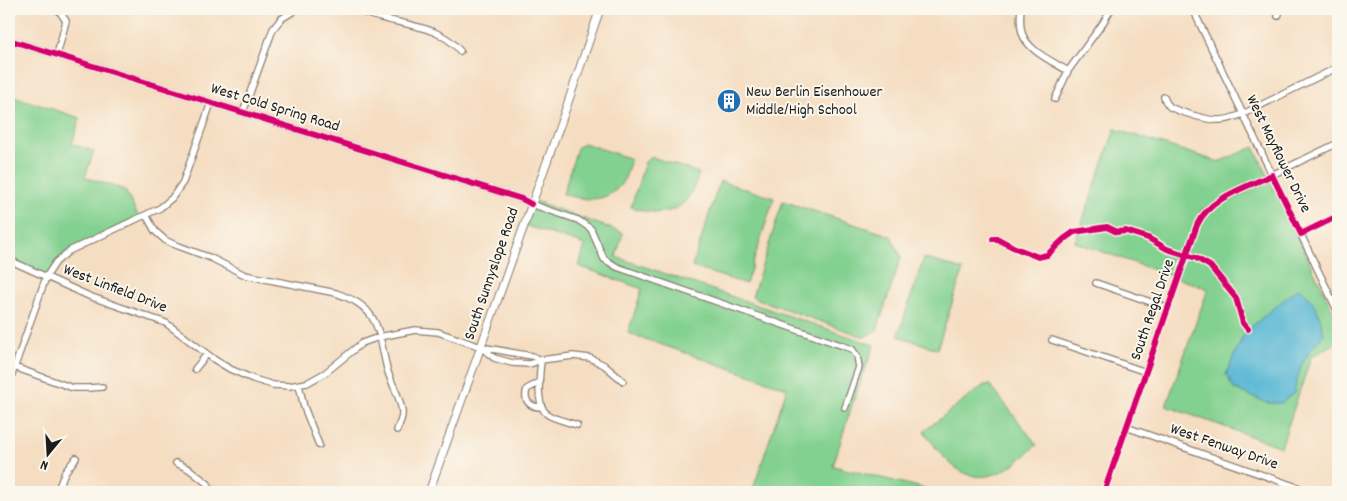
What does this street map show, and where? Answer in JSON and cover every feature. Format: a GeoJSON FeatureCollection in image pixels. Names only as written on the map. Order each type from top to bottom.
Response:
{"type":"FeatureCollection","features":[{"type":"Feature","properties":{"kind":"street"},"geometry":{"type":"LineString","coordinates":[[56,56],[66,21],[58,9]]}},
{"type":"Feature","properties":{"kind":"street"},"geometry":{"type":"LineString","coordinates":[[283,9],[286,15]]}},
{"type":"Feature","properties":{"kind":"street"},"geometry":{"type":"LineString","coordinates":[[243,112],[273,29],[281,19],[297,9]]}},
{"type":"Feature","properties":{"kind":"street"},"geometry":{"type":"LineString","coordinates":[[356,9],[377,18],[439,34],[450,40],[460,51]]}},
{"type":"Feature","properties":{"kind":"street","name":"South Sunnyslope Road"},"geometry":{"type":"LineString","coordinates":[[429,492],[600,9]]}},
{"type":"Feature","properties":{"kind":"street"},"geometry":{"type":"LineString","coordinates":[[1021,9],[1021,27],[1026,40],[1036,50],[1068,71]]}},
{"type":"Feature","properties":{"kind":"street"},"geometry":{"type":"LineString","coordinates":[[1054,99],[1068,71],[1111,9]]}},
{"type":"Feature","properties":{"kind":"street","name":"West Mayflower Drive"},"geometry":{"type":"LineString","coordinates":[[1194,9],[1338,312]]}},
{"type":"Feature","properties":{"kind":"street"},"geometry":{"type":"LineString","coordinates":[[1278,16],[1281,9]]}},
{"type":"Feature","properties":{"kind":"street","name":"West Cold Spring Road"},"geometry":{"type":"LineString","coordinates":[[9,40],[522,199],[531,204]]}},
{"type":"Feature","properties":{"kind":"street"},"geometry":{"type":"LineString","coordinates":[[1164,97],[1170,106],[1205,119],[1227,120],[1338,67]]}},
{"type":"Feature","properties":{"kind":"street"},"geometry":{"type":"LineString","coordinates":[[9,383],[46,277],[56,262],[69,250],[165,205],[178,191],[211,103]]}},
{"type":"Feature","properties":{"kind":"street","name":"South Regal Drive"},"geometry":{"type":"LineString","coordinates":[[1104,492],[1197,225],[1204,212],[1216,202],[1338,143]]}},
{"type":"Feature","properties":{"kind":"street"},"geometry":{"type":"LineString","coordinates":[[531,204],[578,220],[591,229],[604,259],[618,267],[852,349],[857,356],[859,368],[845,408]]}},
{"type":"Feature","properties":{"kind":"street"},"geometry":{"type":"LineString","coordinates":[[146,215],[155,231],[165,240],[210,258],[245,275],[336,294],[354,300],[361,305],[376,325],[387,370],[401,405],[402,415],[397,430]]}},
{"type":"Feature","properties":{"kind":"street"},"geometry":{"type":"LineString","coordinates":[[1301,234],[1338,216]]}},
{"type":"Feature","properties":{"kind":"street","name":"West Linfield Drive"},"geometry":{"type":"LineString","coordinates":[[9,260],[89,296],[160,321],[230,368],[253,379],[281,386],[299,385],[314,380],[362,343],[407,331],[421,330],[449,335],[481,347],[532,356],[541,360]]}},
{"type":"Feature","properties":{"kind":"street"},"geometry":{"type":"LineString","coordinates":[[1096,283],[1168,308]]}},
{"type":"Feature","properties":{"kind":"street"},"geometry":{"type":"LineString","coordinates":[[1052,340],[1146,372]]}},
{"type":"Feature","properties":{"kind":"street","name":"West Linfield Drive"},"geometry":{"type":"LineString","coordinates":[[481,347],[494,358],[512,363],[530,364],[541,360],[573,356],[590,358],[604,365],[623,381]]}},
{"type":"Feature","properties":{"kind":"street"},"geometry":{"type":"LineString","coordinates":[[196,369],[207,354]]}},
{"type":"Feature","properties":{"kind":"street"},"geometry":{"type":"LineString","coordinates":[[541,360],[541,407],[547,414],[577,425]]}},
{"type":"Feature","properties":{"kind":"street"},"geometry":{"type":"LineString","coordinates":[[14,368],[73,388],[102,387]]}},
{"type":"Feature","properties":{"kind":"street"},"geometry":{"type":"LineString","coordinates":[[540,382],[527,390],[526,400],[535,407],[541,407]]}},
{"type":"Feature","properties":{"kind":"street"},"geometry":{"type":"LineString","coordinates":[[299,385],[301,399],[319,445]]}},
{"type":"Feature","properties":{"kind":"street","name":"West Fenway Drive"},"geometry":{"type":"LineString","coordinates":[[1126,427],[1311,492]]}},
{"type":"Feature","properties":{"kind":"street"},"geometry":{"type":"LineString","coordinates":[[56,492],[65,472],[76,458]]}},
{"type":"Feature","properties":{"kind":"street"},"geometry":{"type":"LineString","coordinates":[[176,463],[189,469],[208,484],[210,492]]}},
{"type":"Feature","properties":{"kind":"street"},"geometry":{"type":"LineString","coordinates":[[23,492],[36,492]]}},
{"type":"Feature","properties":{"kind":"green space"},"geometry":{"type":"Polygon","coordinates":[[[9,95],[80,118],[72,144],[94,151],[85,177],[125,190],[139,218],[69,251],[46,277],[9,260],[9,95]]]}},
{"type":"Feature","properties":{"kind":"green space"},"geometry":{"type":"Polygon","coordinates":[[[1115,129],[1219,162],[1254,147],[1338,321],[1338,342],[1311,357],[1281,447],[1166,406],[1208,289],[1075,242],[1115,129]]]}},
{"type":"Feature","properties":{"kind":"green space"},"geometry":{"type":"Polygon","coordinates":[[[584,143],[631,159],[625,178],[613,192],[605,196],[589,199],[563,194],[577,148],[584,143]]]}},
{"type":"Feature","properties":{"kind":"green space"},"geometry":{"type":"Polygon","coordinates":[[[652,157],[699,173],[687,199],[673,210],[648,212],[631,207],[645,162],[652,157]]]}},
{"type":"Feature","properties":{"kind":"green space"},"geometry":{"type":"Polygon","coordinates":[[[720,181],[774,198],[746,284],[692,267],[720,181]]]}},
{"type":"Feature","properties":{"kind":"green space"},"geometry":{"type":"Polygon","coordinates":[[[533,200],[623,233],[616,257],[874,345],[851,408],[833,466],[939,492],[752,492],[787,388],[628,333],[642,289],[579,266],[585,245],[524,225],[533,200]]]}},
{"type":"Feature","properties":{"kind":"green space"},"geometry":{"type":"Polygon","coordinates":[[[783,201],[891,236],[901,257],[877,330],[864,337],[752,297],[783,201]]]}},
{"type":"Feature","properties":{"kind":"green space"},"geometry":{"type":"Polygon","coordinates":[[[924,258],[963,270],[937,349],[898,336],[924,258]]]}},
{"type":"Feature","properties":{"kind":"green space"},"geometry":{"type":"Polygon","coordinates":[[[984,385],[990,385],[1037,445],[1006,469],[992,475],[980,476],[968,474],[948,462],[924,431],[984,385]]]}},
{"type":"Feature","properties":{"kind":"water"},"geometry":{"type":"Polygon","coordinates":[[[1298,288],[1313,302],[1319,314],[1324,334],[1312,348],[1301,366],[1294,393],[1281,403],[1268,403],[1234,389],[1226,374],[1242,338],[1253,325],[1298,288]]]}},
{"type":"Feature","properties":{"kind":"cycle path"},"geometry":{"type":"LineString","coordinates":[[9,40],[522,199],[531,204]]}},
{"type":"Feature","properties":{"kind":"cycle path"},"geometry":{"type":"LineString","coordinates":[[1104,492],[1197,225],[1210,207],[1230,194],[1272,175],[1301,234],[1338,216]]}},
{"type":"Feature","properties":{"kind":"cycle path"},"geometry":{"type":"LineString","coordinates":[[993,239],[998,239],[1038,257],[1047,255],[1074,232],[1107,227],[1117,232],[1126,231],[1148,238],[1167,249],[1196,258],[1210,266],[1236,298],[1243,323],[1248,329]]}},
{"type":"Feature","properties":{"kind":"place","name":"New Berlin Eisenhower Middle/High School"},"geometry":{"type":"Point","coordinates":[729,101]}}]}
